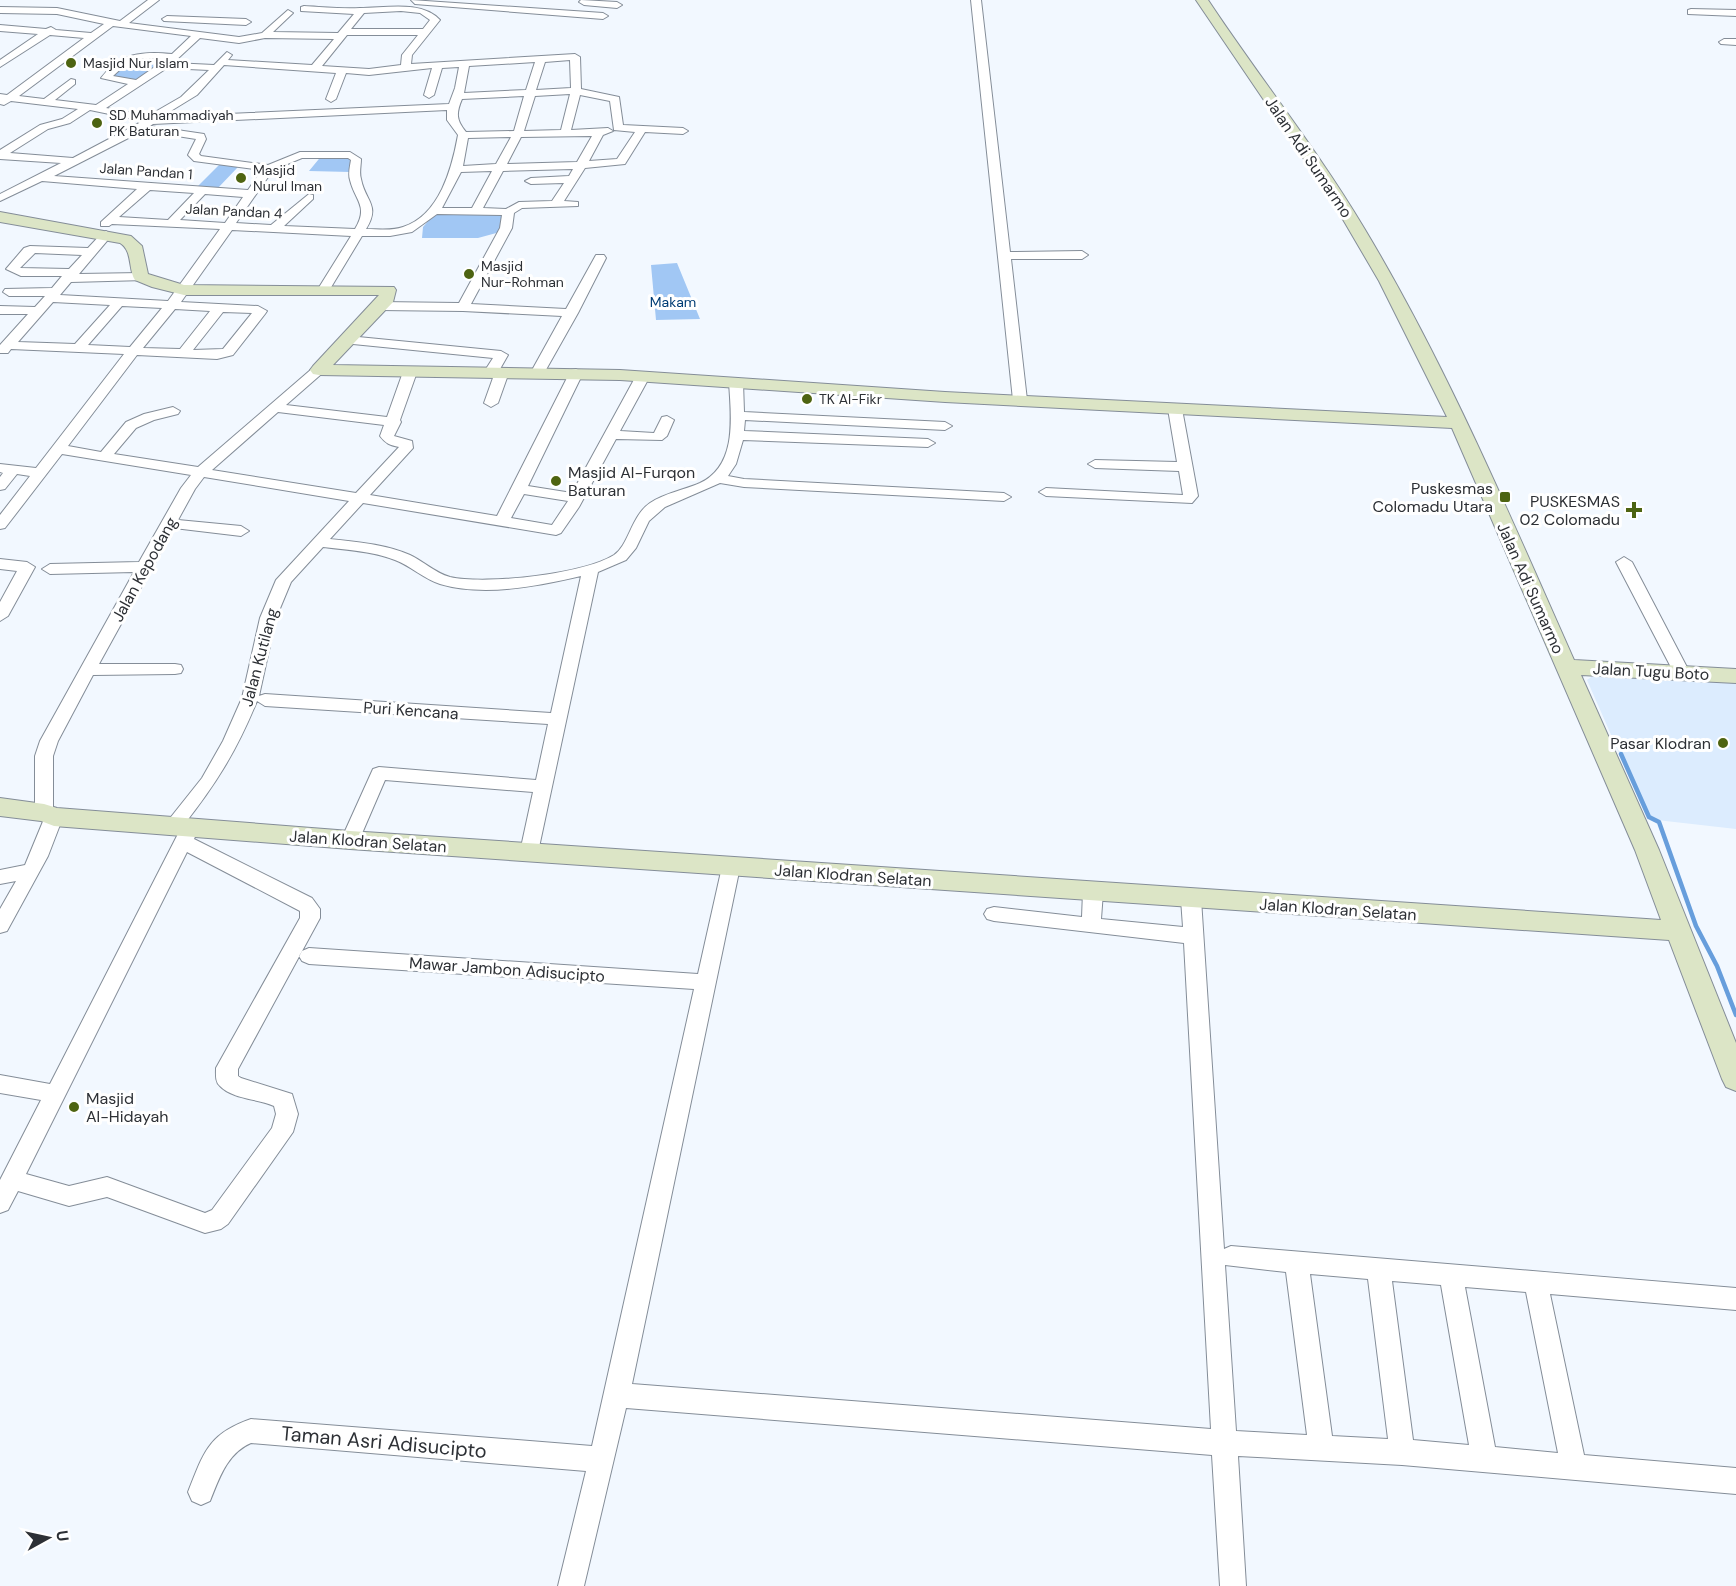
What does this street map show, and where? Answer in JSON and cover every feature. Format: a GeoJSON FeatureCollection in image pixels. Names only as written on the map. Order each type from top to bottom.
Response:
{"type":"FeatureCollection","features":[{"type":"Feature","properties":{"kind":"main road","name":"Jalan Adi Sumarmo"},"geometry":{"type":"LineString","coordinates":[[1202,0],[1236,53],[1291,127],[1340,202],[1397,299],[1460,423],[1620,787],[1736,1079]]}},
{"type":"Feature","properties":{"kind":"main road"},"geometry":{"type":"LineString","coordinates":[[0,217],[103,229],[133,243],[141,277],[184,290],[388,290],[389,294],[380,306],[319,370]]}},
{"type":"Feature","properties":{"kind":"main road"},"geometry":{"type":"LineString","coordinates":[[319,370],[538,372],[643,376],[843,391],[1460,423]]}},
{"type":"Feature","properties":{"kind":"main road","name":"Jalan Tugu Boto"},"geometry":{"type":"LineString","coordinates":[[1566,667],[1736,676]]}},
{"type":"Feature","properties":{"kind":"main road","name":"Jalan Klodran Selatan"},"geometry":{"type":"LineString","coordinates":[[28,811],[182,832],[350,840],[1678,931]]}},
{"type":"Feature","properties":{"kind":"street"},"geometry":{"type":"LineString","coordinates":[[127,20],[154,0]]}},
{"type":"Feature","properties":{"kind":"street"},"geometry":{"type":"LineString","coordinates":[[392,9],[402,0],[603,16]]}},
{"type":"Feature","properties":{"kind":"street"},"geometry":{"type":"LineString","coordinates":[[576,2],[617,3],[594,0]]}},
{"type":"Feature","properties":{"kind":"street"},"geometry":{"type":"LineString","coordinates":[[976,0],[1020,400]]}},
{"type":"Feature","properties":{"kind":"street"},"geometry":{"type":"LineString","coordinates":[[304,9],[361,11],[418,9],[430,13],[435,20],[407,55],[406,67]]}},
{"type":"Feature","properties":{"kind":"street"},"geometry":{"type":"LineString","coordinates":[[0,10],[78,15],[111,23]]}},
{"type":"Feature","properties":{"kind":"street"},"geometry":{"type":"LineString","coordinates":[[0,27],[25,10]]}},
{"type":"Feature","properties":{"kind":"street"},"geometry":{"type":"LineString","coordinates":[[315,68],[361,11]]}},
{"type":"Feature","properties":{"kind":"street"},"geometry":{"type":"LineString","coordinates":[[1691,12],[1736,13]]}},
{"type":"Feature","properties":{"kind":"street"},"geometry":{"type":"LineString","coordinates":[[236,63],[288,13]]}},
{"type":"Feature","properties":{"kind":"street"},"geometry":{"type":"LineString","coordinates":[[0,64],[78,15]]}},
{"type":"Feature","properties":{"kind":"street"},"geometry":{"type":"LineString","coordinates":[[127,20],[239,40],[263,36],[341,36],[426,32]]}},
{"type":"Feature","properties":{"kind":"street"},"geometry":{"type":"LineString","coordinates":[[3,100],[111,23],[127,20],[246,22]]}},
{"type":"Feature","properties":{"kind":"street"},"geometry":{"type":"LineString","coordinates":[[0,27],[92,36]]}},
{"type":"Feature","properties":{"kind":"street"},"geometry":{"type":"LineString","coordinates":[[0,155],[44,127],[66,121],[138,83],[174,57],[200,33]]}},
{"type":"Feature","properties":{"kind":"street"},"geometry":{"type":"LineString","coordinates":[[341,36],[418,41]]}},
{"type":"Feature","properties":{"kind":"street"},"geometry":{"type":"LineString","coordinates":[[0,198],[75,161],[188,100],[239,40]]}},
{"type":"Feature","properties":{"kind":"street"},"geometry":{"type":"LineString","coordinates":[[1724,42],[1736,42]]}},
{"type":"Feature","properties":{"kind":"street"},"geometry":{"type":"LineString","coordinates":[[138,83],[106,78],[112,70],[135,55],[174,57]]}},
{"type":"Feature","properties":{"kind":"street"},"geometry":{"type":"LineString","coordinates":[[165,64],[236,63],[387,75],[406,67],[575,57],[576,91],[565,134]]}},
{"type":"Feature","properties":{"kind":"street"},"geometry":{"type":"LineString","coordinates":[[476,211],[518,134],[541,58]]}},
{"type":"Feature","properties":{"kind":"street"},"geometry":{"type":"LineString","coordinates":[[464,63],[458,96],[451,107],[451,118],[463,135],[457,169],[434,210],[508,212],[519,204],[573,204]]}},
{"type":"Feature","properties":{"kind":"street"},"geometry":{"type":"LineString","coordinates":[[429,95],[438,64]]}},
{"type":"Feature","properties":{"kind":"street"},"geometry":{"type":"LineString","coordinates":[[332,99],[342,70]]}},
{"type":"Feature","properties":{"kind":"street"},"geometry":{"type":"LineString","coordinates":[[46,102],[71,82]]}},
{"type":"Feature","properties":{"kind":"street"},"geometry":{"type":"LineString","coordinates":[[458,96],[576,91],[615,99],[618,128]]}},
{"type":"Feature","properties":{"kind":"street"},"geometry":{"type":"LineString","coordinates":[[3,100],[46,102],[93,108],[200,136],[201,139],[193,155],[202,160],[269,168]]}},
{"type":"Feature","properties":{"kind":"street"},"geometry":{"type":"LineString","coordinates":[[147,123],[451,107]]}},
{"type":"Feature","properties":{"kind":"street"},"geometry":{"type":"LineString","coordinates":[[463,135],[599,133],[618,128],[683,131]]}},
{"type":"Feature","properties":{"kind":"street"},"geometry":{"type":"LineString","coordinates":[[457,169],[621,162],[642,129]]}},
{"type":"Feature","properties":{"kind":"street"},"geometry":{"type":"LineString","coordinates":[[556,204],[599,133]]}},
{"type":"Feature","properties":{"kind":"street"},"geometry":{"type":"LineString","coordinates":[[0,525],[129,357],[184,290],[226,226],[269,168],[307,154],[330,153],[354,156],[356,186],[368,209],[367,219],[324,289]]}},
{"type":"Feature","properties":{"kind":"street"},"geometry":{"type":"LineString","coordinates":[[0,155],[75,161]]}},
{"type":"Feature","properties":{"kind":"street","name":"Jalan Pandan 1"},"geometry":{"type":"LineString","coordinates":[[40,178],[250,194]]}},
{"type":"Feature","properties":{"kind":"street"},"geometry":{"type":"LineString","coordinates":[[531,181],[571,179]]}},
{"type":"Feature","properties":{"kind":"street"},"geometry":{"type":"LineString","coordinates":[[3,351],[92,252],[103,229],[147,186]]}},
{"type":"Feature","properties":{"kind":"street"},"geometry":{"type":"LineString","coordinates":[[171,223],[203,190]]}},
{"type":"Feature","properties":{"kind":"street"},"geometry":{"type":"LineString","coordinates":[[275,228],[309,197]]}},
{"type":"Feature","properties":{"kind":"street","name":"Jalan Pandan 4"},"geometry":{"type":"LineString","coordinates":[[103,229],[171,223],[358,233],[395,232],[416,227],[434,210]]}},
{"type":"Feature","properties":{"kind":"street"},"geometry":{"type":"LineString","coordinates":[[463,307],[506,228],[508,212]]}},
{"type":"Feature","properties":{"kind":"street"},"geometry":{"type":"LineString","coordinates":[[92,252],[34,249],[28,251],[12,269],[21,272],[72,276],[141,277]]}},
{"type":"Feature","properties":{"kind":"street"},"geometry":{"type":"LineString","coordinates":[[1004,256],[1082,255]]}},
{"type":"Feature","properties":{"kind":"street"},"geometry":{"type":"LineString","coordinates":[[538,372],[600,258]]}},
{"type":"Feature","properties":{"kind":"street"},"geometry":{"type":"LineString","coordinates":[[3,351],[129,357],[184,353],[217,355],[228,352],[261,313],[258,310],[119,302],[9,292]]}},
{"type":"Feature","properties":{"kind":"street"},"geometry":{"type":"LineString","coordinates":[[78,349],[119,302]]}},
{"type":"Feature","properties":{"kind":"street"},"geometry":{"type":"LineString","coordinates":[[380,306],[572,312]]}},
{"type":"Feature","properties":{"kind":"street"},"geometry":{"type":"LineString","coordinates":[[184,353],[219,308]]}},
{"type":"Feature","properties":{"kind":"street"},"geometry":{"type":"LineString","coordinates":[[0,310],[39,311]]}},
{"type":"Feature","properties":{"kind":"street"},"geometry":{"type":"LineString","coordinates":[[348,340],[501,355],[490,403]]}},
{"type":"Feature","properties":{"kind":"street"},"geometry":{"type":"LineString","coordinates":[[3,351],[78,349],[129,357]]}},
{"type":"Feature","properties":{"kind":"street","name":"Jalan Kepodang"},"geometry":{"type":"LineString","coordinates":[[28,811],[44,756],[56,726],[188,488],[201,472],[319,370]]}},
{"type":"Feature","properties":{"kind":"street"},"geometry":{"type":"LineString","coordinates":[[276,408],[393,422],[410,372]]}},
{"type":"Feature","properties":{"kind":"street"},"geometry":{"type":"LineString","coordinates":[[501,522],[576,373]]}},
{"type":"Feature","properties":{"kind":"street"},"geometry":{"type":"LineString","coordinates":[[58,449],[556,530],[643,376]]}},
{"type":"Feature","properties":{"kind":"street"},"geometry":{"type":"LineString","coordinates":[[319,542],[391,553],[443,580],[459,582],[530,582],[591,568],[621,556],[627,549],[634,530],[653,509],[717,478],[732,457],[738,416],[736,382]]}},
{"type":"Feature","properties":{"kind":"street"},"geometry":{"type":"LineString","coordinates":[[1046,492],[1187,500],[1191,496],[1175,409]]}},
{"type":"Feature","properties":{"kind":"street"},"geometry":{"type":"LineString","coordinates":[[100,455],[131,425],[149,417],[173,411]]}},
{"type":"Feature","properties":{"kind":"street"},"geometry":{"type":"LineString","coordinates":[[738,416],[945,426]]}},
{"type":"Feature","properties":{"kind":"street"},"geometry":{"type":"LineString","coordinates":[[609,435],[657,437],[660,436],[667,420]]}},
{"type":"Feature","properties":{"kind":"street","name":"Jalan Kutilang"},"geometry":{"type":"LineString","coordinates":[[0,1203],[14,1180],[182,832],[232,741],[250,698],[268,618],[277,593],[284,580],[406,448],[407,444],[388,440],[387,436],[393,422]]}},
{"type":"Feature","properties":{"kind":"street"},"geometry":{"type":"LineString","coordinates":[[900,442],[901,424]]}},
{"type":"Feature","properties":{"kind":"street"},"geometry":{"type":"LineString","coordinates":[[735,435],[928,443]]}},
{"type":"Feature","properties":{"kind":"street"},"geometry":{"type":"LineString","coordinates":[[1095,464],[1185,467]]}},
{"type":"Feature","properties":{"kind":"street"},"geometry":{"type":"LineString","coordinates":[[0,486],[7,469],[40,473]]}},
{"type":"Feature","properties":{"kind":"street"},"geometry":{"type":"LineString","coordinates":[[717,478],[744,483],[1004,497]]}},
{"type":"Feature","properties":{"kind":"street"},"geometry":{"type":"LineString","coordinates":[[519,489],[576,498]]}},
{"type":"Feature","properties":{"kind":"street"},"geometry":{"type":"LineString","coordinates":[[169,523],[241,531]]}},
{"type":"Feature","properties":{"kind":"street"},"geometry":{"type":"LineString","coordinates":[[1624,562],[1682,673]]}},
{"type":"Feature","properties":{"kind":"street"},"geometry":{"type":"LineString","coordinates":[[0,564],[27,567],[3,608]]}},
{"type":"Feature","properties":{"kind":"street"},"geometry":{"type":"LineString","coordinates":[[50,570],[145,567]]}},
{"type":"Feature","properties":{"kind":"street"},"geometry":{"type":"LineString","coordinates":[[529,852],[591,568]]}},
{"type":"Feature","properties":{"kind":"street"},"geometry":{"type":"LineString","coordinates":[[87,670],[175,669]]}},
{"type":"Feature","properties":{"kind":"street","name":"Puri Kencana"},"geometry":{"type":"LineString","coordinates":[[265,700],[557,719]]}},
{"type":"Feature","properties":{"kind":"street"},"geometry":{"type":"LineString","coordinates":[[350,840],[379,773],[543,788]]}},
{"type":"Feature","properties":{"kind":"street"},"geometry":{"type":"LineString","coordinates":[[0,926],[13,875],[39,856],[28,811]]}},
{"type":"Feature","properties":{"kind":"street"},"geometry":{"type":"LineString","coordinates":[[14,1180],[69,1196],[78,1196],[99,1187],[107,1187],[206,1223],[213,1222],[220,1217],[282,1132],[287,1114],[284,1100],[275,1095],[235,1086],[227,1080],[227,1068],[310,918],[310,909],[305,903],[182,832]]}},
{"type":"Feature","properties":{"kind":"street"},"geometry":{"type":"LineString","coordinates":[[571,1586],[617,1395],[731,867]]}},
{"type":"Feature","properties":{"kind":"street"},"geometry":{"type":"LineString","coordinates":[[1092,925],[1093,892]]}},
{"type":"Feature","properties":{"kind":"street"},"geometry":{"type":"LineString","coordinates":[[1191,899],[1233,1586]]}},
{"type":"Feature","properties":{"kind":"street"},"geometry":{"type":"LineString","coordinates":[[994,914],[1193,936]]}},
{"type":"Feature","properties":{"kind":"street","name":"Mawar Jambon Adisucipto"},"geometry":{"type":"LineString","coordinates":[[309,956],[705,982]]}},
{"type":"Feature","properties":{"kind":"street"},"geometry":{"type":"LineString","coordinates":[[0,1084],[56,1094]]}},
{"type":"Feature","properties":{"kind":"street"},"geometry":{"type":"LineString","coordinates":[[1231,1257],[1736,1299]]}},
{"type":"Feature","properties":{"kind":"street"},"geometry":{"type":"LineString","coordinates":[[1297,1263],[1321,1447]]}},
{"type":"Feature","properties":{"kind":"street"},"geometry":{"type":"LineString","coordinates":[[1379,1270],[1402,1452]]}},
{"type":"Feature","properties":{"kind":"street"},"geometry":{"type":"LineString","coordinates":[[1452,1276],[1484,1459]]}},
{"type":"Feature","properties":{"kind":"street"},"geometry":{"type":"LineString","coordinates":[[1536,1284],[1574,1468]]}},
{"type":"Feature","properties":{"kind":"street"},"geometry":{"type":"LineString","coordinates":[[617,1395],[1224,1443],[1402,1452],[1736,1481]]}},
{"type":"Feature","properties":{"kind":"street","name":"Taman Asri Adisucipto"},"geometry":{"type":"LineString","coordinates":[[201,1492],[219,1450],[235,1436],[251,1431],[601,1460]]}},
{"type":"Feature","properties":{"kind":"shaded area","name":"Pasar Klodran"},"geometry":{"type":"Polygon","coordinates":[[[1593,676],[1736,680],[1736,829],[1648,819],[1587,680],[1593,676]]]}},
{"type":"Feature","properties":{"kind":"green space"},"geometry":{"type":"Polygon","coordinates":[[[136,56],[169,57],[140,81],[110,79],[114,71],[136,56]]]}},
{"type":"Feature","properties":{"kind":"green space"},"geometry":{"type":"Polygon","coordinates":[[[323,154],[351,158],[350,172],[309,171],[323,154]]]}},
{"type":"Feature","properties":{"kind":"green space"},"geometry":{"type":"Polygon","coordinates":[[[220,164],[238,167],[217,189],[196,188],[220,164]]]}},
{"type":"Feature","properties":{"kind":"green space"},"geometry":{"type":"Polygon","coordinates":[[[436,212],[503,214],[500,232],[478,238],[422,238],[423,227],[436,212]]]}},
{"type":"Feature","properties":{"kind":"green space","name":"Makam"},"geometry":{"type":"Polygon","coordinates":[[[677,263],[700,319],[656,320],[651,265],[677,263]]]}},
{"type":"Feature","properties":{"kind":"waterway"},"geometry":{"type":"LineString","coordinates":[[1621,754],[1649,817],[1659,822],[1696,926],[1717,966],[1736,1015]]}},
{"type":"Feature","properties":{"kind":"place","name":"Masjid Nur Islam"},"geometry":{"type":"Point","coordinates":[71,63]}},
{"type":"Feature","properties":{"kind":"place","name":"SD Muhammadiyah PK Baturan"},"geometry":{"type":"Point","coordinates":[97,123]}},
{"type":"Feature","properties":{"kind":"place","name":"Masjid Nurul Iman"},"geometry":{"type":"Point","coordinates":[241,178]}},
{"type":"Feature","properties":{"kind":"place","name":"Masjid Nur-Rohman"},"geometry":{"type":"Point","coordinates":[469,274]}},
{"type":"Feature","properties":{"kind":"place","name":"TK Al-Fikr"},"geometry":{"type":"Point","coordinates":[807,399]}},
{"type":"Feature","properties":{"kind":"place","name":"Masjid Al-Furqon Baturan"},"geometry":{"type":"Point","coordinates":[556,481]}},
{"type":"Feature","properties":{"kind":"place","name":"Puskesmas Colomadu Utara"},"geometry":{"type":"Point","coordinates":[1505,497]}},
{"type":"Feature","properties":{"kind":"place","name":"PUSKESMAS 02 Colomadu"},"geometry":{"type":"Point","coordinates":[1634,510]}},
{"type":"Feature","properties":{"kind":"place","name":"Pasar Klodran"},"geometry":{"type":"Point","coordinates":[1723,743]}},
{"type":"Feature","properties":{"kind":"place","name":"Masjid Al-Hidayah"},"geometry":{"type":"Point","coordinates":[74,1107]}}]}
